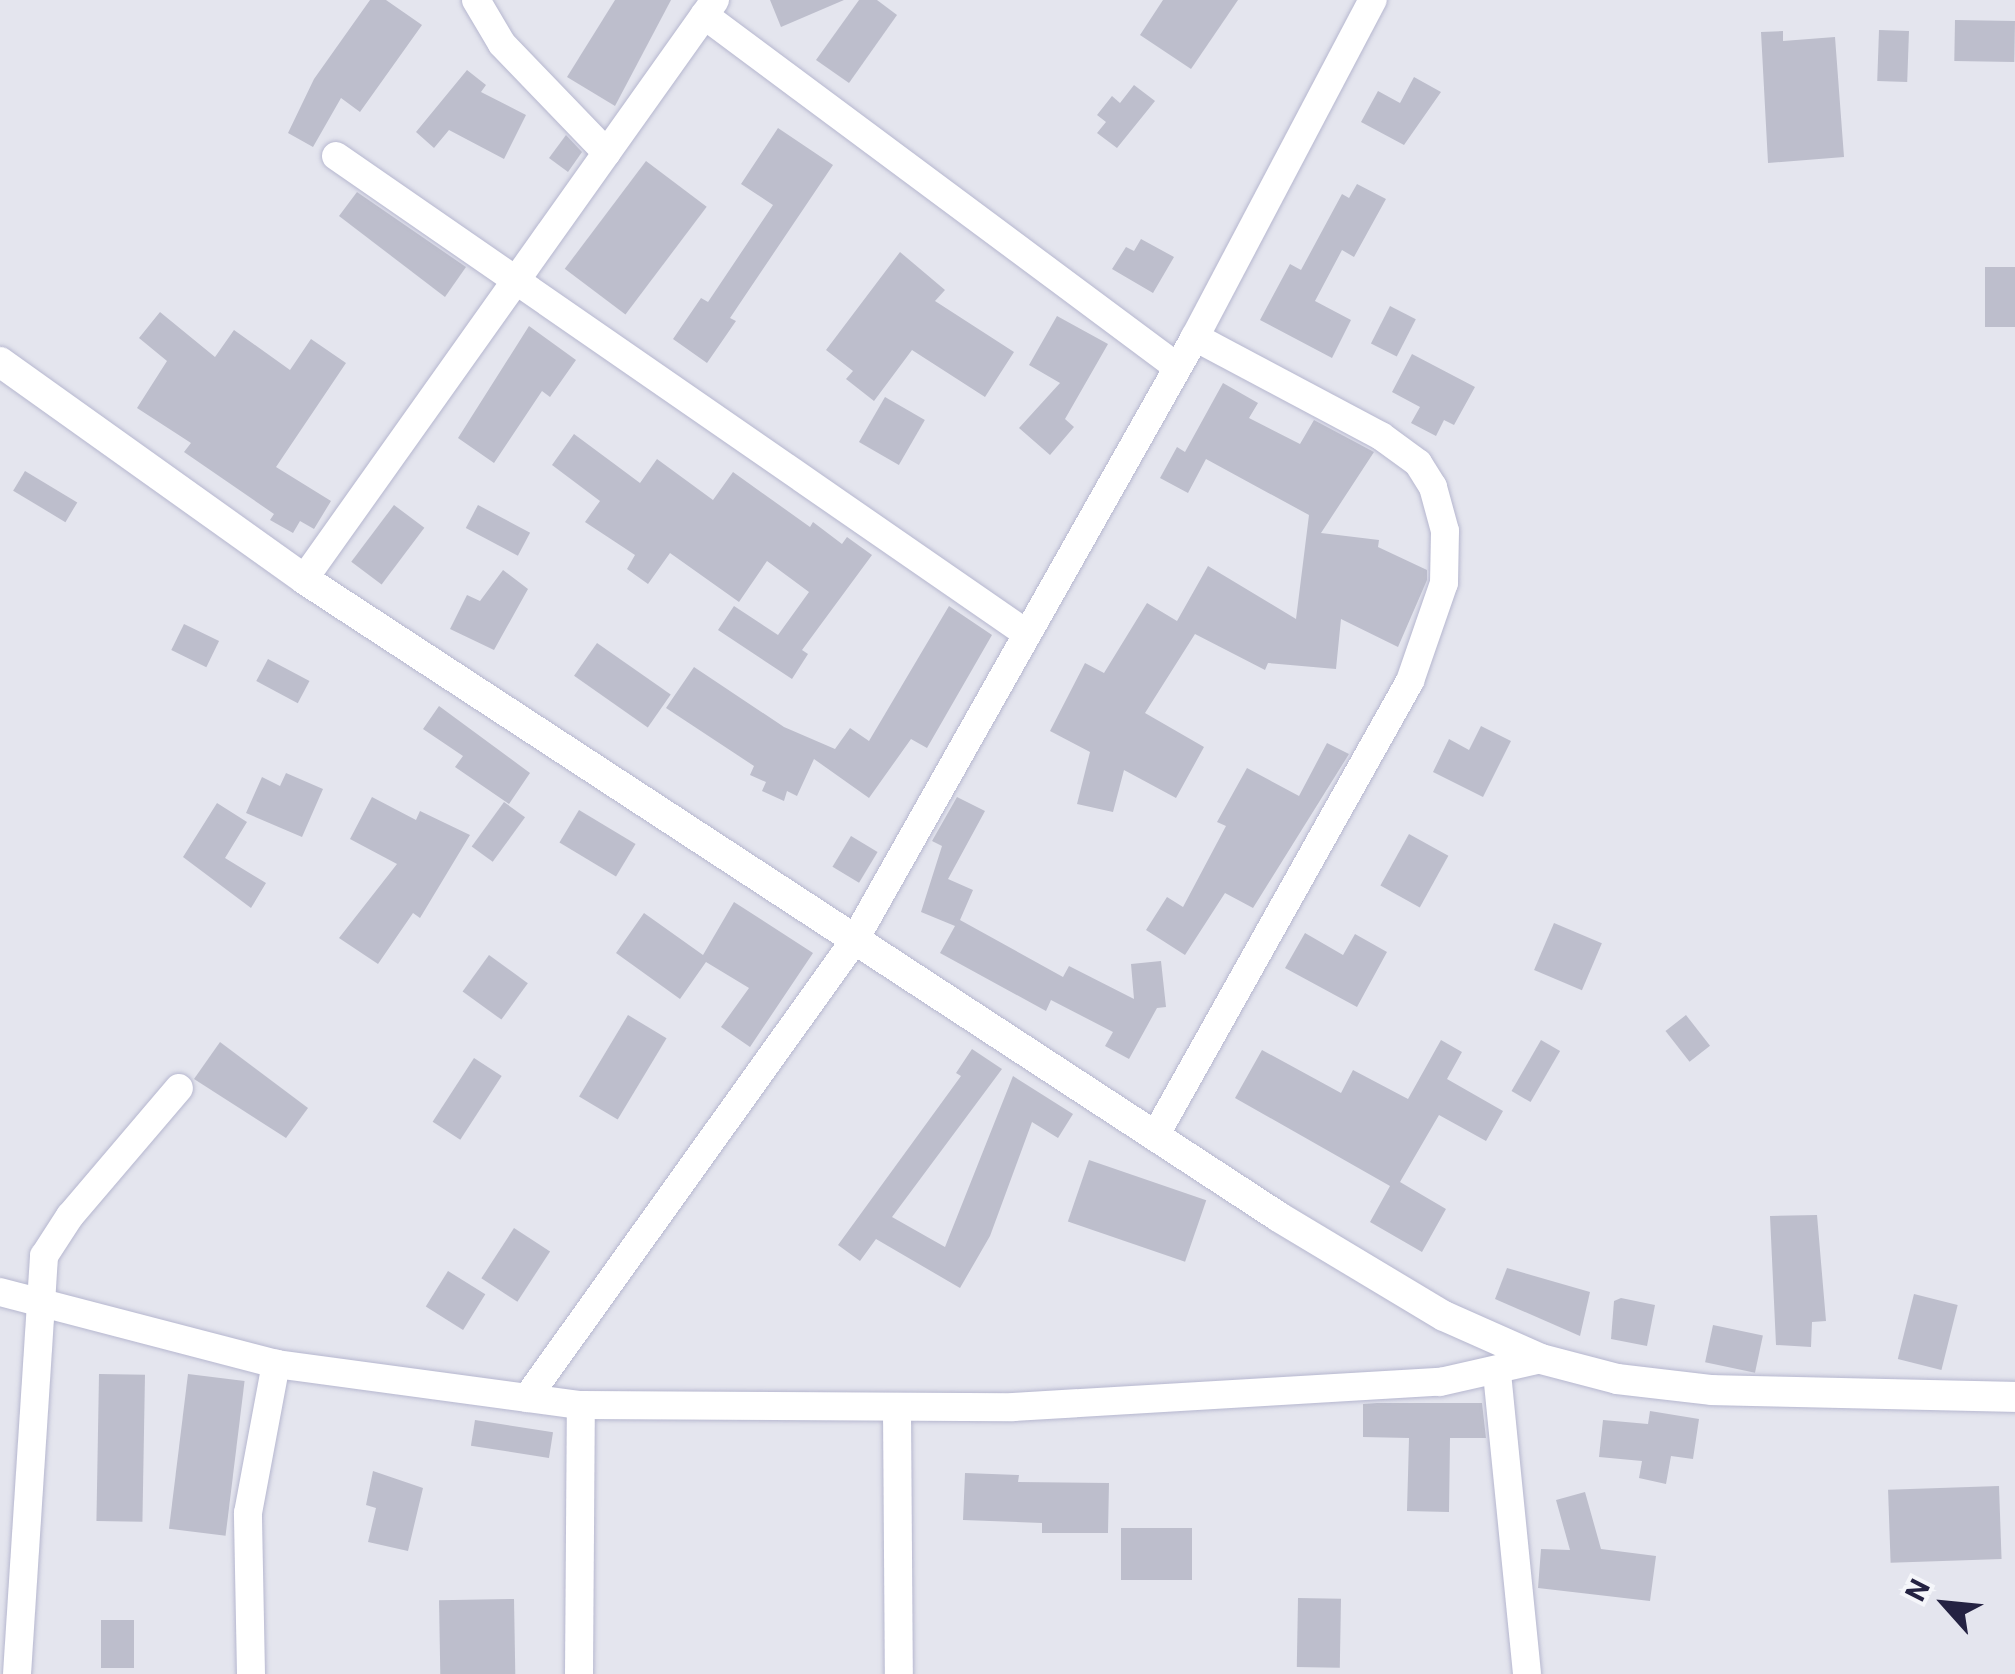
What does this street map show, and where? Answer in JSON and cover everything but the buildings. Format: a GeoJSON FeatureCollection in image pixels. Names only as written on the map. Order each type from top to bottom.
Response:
{"type":"FeatureCollection","features":[{"type":"Feature","properties":{"kind":"street"},"geometry":{"type":"LineString","coordinates":[[476,0],[502,44],[608,153]]}},
{"type":"Feature","properties":{"kind":"street"},"geometry":{"type":"LineString","coordinates":[[527,1398],[854,940],[1194,337],[1373,0]]}},
{"type":"Feature","properties":{"kind":"street"},"geometry":{"type":"LineString","coordinates":[[304,579],[519,282],[710,8],[1176,366]]}},
{"type":"Feature","properties":{"kind":"street"},"geometry":{"type":"LineString","coordinates":[[336,156],[1027,634]]}},
{"type":"Feature","properties":{"kind":"street"},"geometry":{"type":"LineString","coordinates":[[1155,1136],[1410,682],[1444,583],[1445,531],[1434,487],[1418,463],[1382,436],[1194,337]]}},
{"type":"Feature","properties":{"kind":"street"},"geometry":{"type":"LineString","coordinates":[[0,362],[304,579],[1155,1136],[1444,1316],[1541,1358],[1617,1378],[1712,1390],[2014,1397],[2015,1412]]}},
{"type":"Feature","properties":{"kind":"street"},"geometry":{"type":"LineString","coordinates":[[17,1674],[38,1305],[51,1242],[179,1088]]}},
{"type":"Feature","properties":{"kind":"street"},"geometry":{"type":"LineString","coordinates":[[0,1292],[276,1364],[581,1405],[896,1410],[1391,1385],[1497,1373],[1541,1358]]}},
{"type":"Feature","properties":{"kind":"street"},"geometry":{"type":"LineString","coordinates":[[251,1674],[248,1513],[276,1364]]}},
{"type":"Feature","properties":{"kind":"street"},"geometry":{"type":"LineString","coordinates":[[1497,1373],[1527,1674]]}},
{"type":"Feature","properties":{"kind":"street"},"geometry":{"type":"LineString","coordinates":[[579,1674],[581,1405]]}},
{"type":"Feature","properties":{"kind":"street"},"geometry":{"type":"LineString","coordinates":[[896,1410],[899,1674]]}}]}
